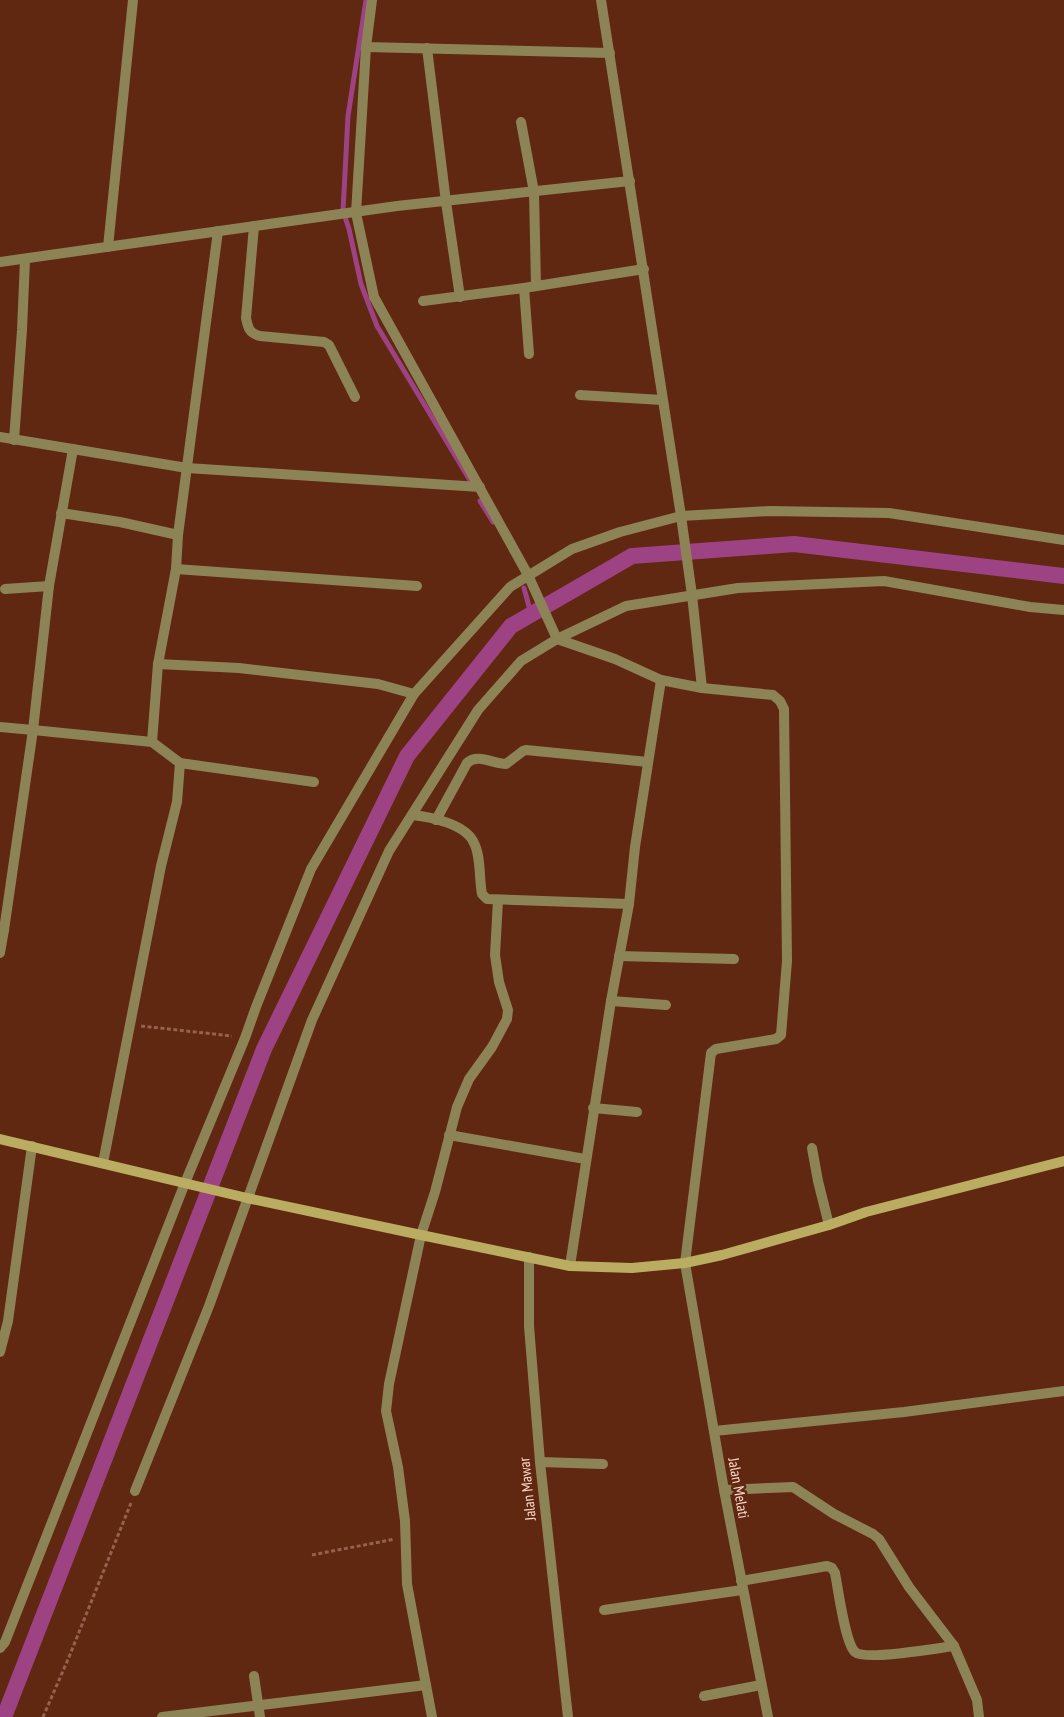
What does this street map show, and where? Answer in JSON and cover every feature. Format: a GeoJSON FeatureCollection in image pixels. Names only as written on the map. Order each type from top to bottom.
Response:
{"type":"FeatureCollection","features":[{"type":"Feature","properties":{"kind":"main road"},"geometry":{"type":"LineString","coordinates":[[0,1139],[244,1197],[570,1266],[632,1268],[685,1263],[722,1255],[829,1225],[866,1212],[1064,1161]]}},
{"type":"Feature","properties":{"kind":"street"},"geometry":{"type":"LineString","coordinates":[[108,247],[132,0]]}},
{"type":"Feature","properties":{"kind":"street"},"geometry":{"type":"LineString","coordinates":[[372,0],[347,213],[376,304],[529,577],[556,637],[615,659],[661,680],[702,688],[692,595],[602,0]]}},
{"type":"Feature","properties":{"kind":"street"},"geometry":{"type":"LineString","coordinates":[[366,47],[610,53]]}},
{"type":"Feature","properties":{"kind":"street"},"geometry":{"type":"LineString","coordinates":[[427,48],[460,297]]}},
{"type":"Feature","properties":{"kind":"street"},"geometry":{"type":"LineString","coordinates":[[521,122],[534,192],[536,286]]}},
{"type":"Feature","properties":{"kind":"street"},"geometry":{"type":"LineString","coordinates":[[0,262],[25,260],[397,206],[630,182]]}},
{"type":"Feature","properties":{"kind":"street"},"geometry":{"type":"LineString","coordinates":[[254,226],[246,318],[248,328],[252,334],[260,336],[324,342],[329,345],[355,397]]}},
{"type":"Feature","properties":{"kind":"street"},"geometry":{"type":"LineString","coordinates":[[152,742],[158,664],[176,569],[178,535],[218,232]]}},
{"type":"Feature","properties":{"kind":"street"},"geometry":{"type":"LineString","coordinates":[[14,440],[25,260]]}},
{"type":"Feature","properties":{"kind":"street"},"geometry":{"type":"LineString","coordinates":[[423,301],[524,288],[644,269]]}},
{"type":"Feature","properties":{"kind":"street"},"geometry":{"type":"LineString","coordinates":[[524,288],[529,354]]}},
{"type":"Feature","properties":{"kind":"street"},"geometry":{"type":"LineString","coordinates":[[580,395],[662,400]]}},
{"type":"Feature","properties":{"kind":"street"},"geometry":{"type":"LineString","coordinates":[[0,437],[187,468],[480,487]]}},
{"type":"Feature","properties":{"kind":"street"},"geometry":{"type":"LineString","coordinates":[[0,953],[33,730],[49,586],[73,449]]}},
{"type":"Feature","properties":{"kind":"street"},"geometry":{"type":"LineString","coordinates":[[0,1648],[5,1642],[185,1183],[245,1038],[311,869],[414,694],[510,587],[572,549],[620,532],[681,520],[770,511],[889,514],[1064,540]]}},
{"type":"Feature","properties":{"kind":"street"},"geometry":{"type":"LineString","coordinates":[[61,513],[120,522],[178,535]]}},
{"type":"Feature","properties":{"kind":"street"},"geometry":{"type":"LineString","coordinates":[[176,569],[417,586]]}},
{"type":"Feature","properties":{"kind":"street"},"geometry":{"type":"LineString","coordinates":[[136,1491],[209,1306],[244,1197],[312,1020],[389,851],[478,710],[521,661],[556,637],[626,606],[738,588],[884,581],[1030,608],[1064,610]]}},
{"type":"Feature","properties":{"kind":"street"},"geometry":{"type":"LineString","coordinates":[[5,589],[49,586]]}},
{"type":"Feature","properties":{"kind":"street"},"geometry":{"type":"LineString","coordinates":[[158,664],[239,668],[378,684],[414,694]]}},
{"type":"Feature","properties":{"kind":"street"},"geometry":{"type":"LineString","coordinates":[[570,1266],[610,1001],[629,904],[635,847],[661,680]]}},
{"type":"Feature","properties":{"kind":"street","name":"Jalan Melati"},"geometry":{"type":"LineString","coordinates":[[702,688],[773,695],[780,701],[784,709],[787,961],[782,1035],[779,1038],[716,1049],[711,1053],[685,1263],[741,1586],[768,1717]]}},
{"type":"Feature","properties":{"kind":"street"},"geometry":{"type":"LineString","coordinates":[[0,727],[152,742],[180,763],[314,782]]}},
{"type":"Feature","properties":{"kind":"street"},"geometry":{"type":"LineString","coordinates":[[436,820],[467,763],[473,759],[506,764],[526,750],[648,762]]}},
{"type":"Feature","properties":{"kind":"street"},"geometry":{"type":"LineString","coordinates":[[103,1163],[161,866],[177,802],[180,763]]}},
{"type":"Feature","properties":{"kind":"street"},"geometry":{"type":"LineString","coordinates":[[412,815],[456,825],[469,834],[475,844],[482,894],[487,899],[629,904]]}},
{"type":"Feature","properties":{"kind":"street"},"geometry":{"type":"LineString","coordinates":[[432,1717],[407,1584],[405,1537],[398,1467],[386,1411],[389,1384],[420,1235],[435,1192],[457,1107],[469,1078],[492,1047],[508,1019],[508,1010],[499,982],[495,955],[498,900]]}},
{"type":"Feature","properties":{"kind":"street"},"geometry":{"type":"LineString","coordinates":[[619,956],[734,959]]}},
{"type":"Feature","properties":{"kind":"street"},"geometry":{"type":"LineString","coordinates":[[610,1001],[666,1005]]}},
{"type":"Feature","properties":{"kind":"street"},"geometry":{"type":"LineString","coordinates":[[593,1108],[637,1112]]}},
{"type":"Feature","properties":{"kind":"street"},"geometry":{"type":"LineString","coordinates":[[449,1135],[585,1159]]}},
{"type":"Feature","properties":{"kind":"street"},"geometry":{"type":"LineString","coordinates":[[0,1352],[8,1321],[32,1146]]}},
{"type":"Feature","properties":{"kind":"street"},"geometry":{"type":"LineString","coordinates":[[812,1148],[829,1225]]}},
{"type":"Feature","properties":{"kind":"street","name":"Jalan Mawar"},"geometry":{"type":"LineString","coordinates":[[529,1257],[529,1326],[540,1462],[568,1717]]}},
{"type":"Feature","properties":{"kind":"street"},"geometry":{"type":"LineString","coordinates":[[714,1431],[904,1412],[1064,1392]]}},
{"type":"Feature","properties":{"kind":"street"},"geometry":{"type":"LineString","coordinates":[[540,1462],[602,1464]]}},
{"type":"Feature","properties":{"kind":"street"},"geometry":{"type":"LineString","coordinates":[[724,1490],[793,1487],[834,1514],[880,1539],[909,1587],[954,1646],[977,1700],[979,1717]]}},
{"type":"Feature","properties":{"kind":"street"},"geometry":{"type":"LineString","coordinates":[[604,1610],[741,1586],[827,1566],[832,1568],[835,1573],[844,1622],[850,1644],[855,1652],[862,1655],[902,1654],[954,1646]]}},
{"type":"Feature","properties":{"kind":"street"},"geometry":{"type":"LineString","coordinates":[[254,1676],[260,1717]]}},
{"type":"Feature","properties":{"kind":"street"},"geometry":{"type":"LineString","coordinates":[[162,1717],[426,1685]]}},
{"type":"Feature","properties":{"kind":"street"},"geometry":{"type":"LineString","coordinates":[[704,1696],[761,1685]]}},
{"type":"Feature","properties":{"kind":"path"},"geometry":{"type":"LineString","coordinates":[[130,1025],[245,1038]]}},
{"type":"Feature","properties":{"kind":"path"},"geometry":{"type":"LineString","coordinates":[[43,1717],[136,1491]]}},
{"type":"Feature","properties":{"kind":"path"},"geometry":{"type":"LineString","coordinates":[[312,1555],[405,1537]]}},
{"type":"Feature","properties":{"kind":"waterway"},"geometry":{"type":"LineString","coordinates":[[366,0],[348,116],[343,211],[349,229],[361,284],[377,326],[471,482]]}},
{"type":"Feature","properties":{"kind":"waterway"},"geometry":{"type":"LineString","coordinates":[[480,501],[493,522]]}},
{"type":"Feature","properties":{"kind":"waterway"},"geometry":{"type":"LineString","coordinates":[[4,1717],[264,1049],[407,756],[511,626],[632,556],[794,544],[1064,576]]}},
{"type":"Feature","properties":{"kind":"waterway"},"geometry":{"type":"LineString","coordinates":[[524,588],[531,614]]}}]}
